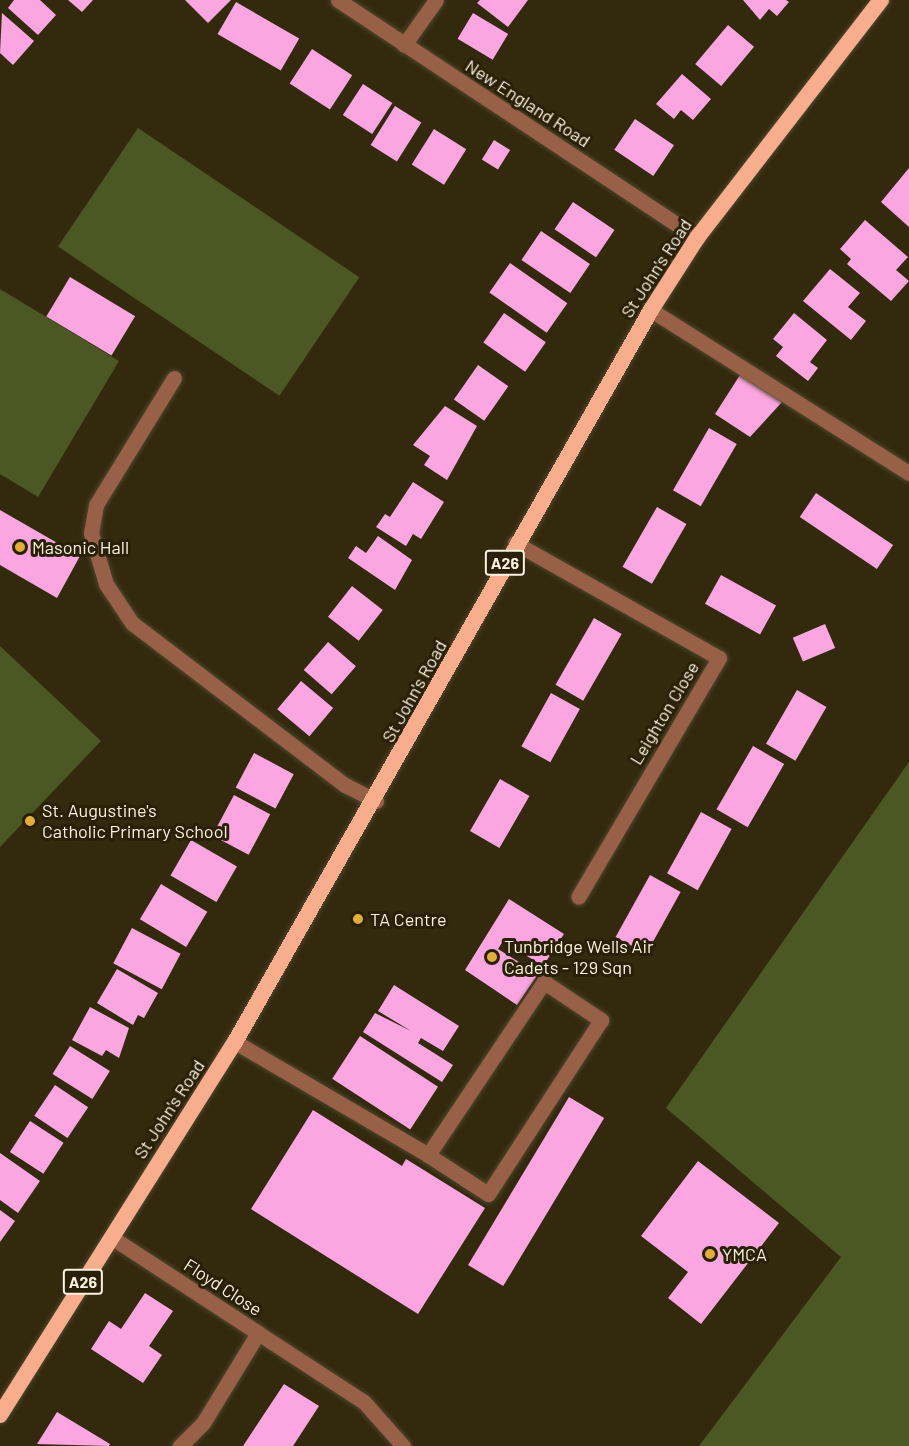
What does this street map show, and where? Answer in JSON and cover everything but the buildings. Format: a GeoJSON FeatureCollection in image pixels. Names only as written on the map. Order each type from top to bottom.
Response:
{"type":"FeatureCollection","features":[{"type":"Feature","properties":{"kind":"highway","name":"St John's Road"},"geometry":{"type":"LineString","coordinates":[[0,1415],[235,1042],[376,801],[515,543],[651,310],[697,238],[881,0]]}},
{"type":"Feature","properties":{"kind":"street","name":"New England Road"},"geometry":{"type":"LineString","coordinates":[[338,0],[697,238]]}},
{"type":"Feature","properties":{"kind":"street"},"geometry":{"type":"LineString","coordinates":[[404,45],[436,0]]}},
{"type":"Feature","properties":{"kind":"street"},"geometry":{"type":"LineString","coordinates":[[651,310],[909,473]]}},
{"type":"Feature","properties":{"kind":"street"},"geometry":{"type":"LineString","coordinates":[[174,378],[96,505],[91,533],[106,584],[132,623],[345,785],[376,801]]}},
{"type":"Feature","properties":{"kind":"street","name":"Leighton Close"},"geometry":{"type":"LineString","coordinates":[[515,543],[719,658],[578,897]]}},
{"type":"Feature","properties":{"kind":"street"},"geometry":{"type":"LineString","coordinates":[[235,1042],[428,1155],[488,1194],[601,1020],[544,982],[428,1155]]}},
{"type":"Feature","properties":{"kind":"street","name":"Floyd Close"},"geometry":{"type":"LineString","coordinates":[[111,1237],[258,1333],[203,1423],[180,1446]]}},
{"type":"Feature","properties":{"kind":"street"},"geometry":{"type":"LineString","coordinates":[[258,1333],[364,1402],[402,1446]]}},
{"type":"Feature","properties":{"kind":"green space"},"geometry":{"type":"Polygon","coordinates":[[[138,128],[359,277],[279,396],[58,247],[138,128]]]}},
{"type":"Feature","properties":{"kind":"green space"},"geometry":{"type":"Polygon","coordinates":[[[0,289],[119,361],[38,497],[0,474],[0,289]]]}},
{"type":"Feature","properties":{"kind":"green space"},"geometry":{"type":"Polygon","coordinates":[[[0,646],[101,741],[0,847],[0,646]]]}},
{"type":"Feature","properties":{"kind":"green space"},"geometry":{"type":"Polygon","coordinates":[[[909,762],[909,1446],[699,1446],[841,1257],[666,1108],[909,762]]]}},
{"type":"Feature","properties":{"kind":"place","name":"Masonic Hall"},"geometry":{"type":"Point","coordinates":[20,547]}},
{"type":"Feature","properties":{"kind":"place","name":"St. Augustine's Catholic Primary School"},"geometry":{"type":"Point","coordinates":[30,821]}},
{"type":"Feature","properties":{"kind":"place","name":"TA Centre"},"geometry":{"type":"Point","coordinates":[358,919]}},
{"type":"Feature","properties":{"kind":"place","name":"Tunbridge Wells Air Cadets - 129 Sqn"},"geometry":{"type":"Point","coordinates":[492,957]}},
{"type":"Feature","properties":{"kind":"place","name":"YMCA"},"geometry":{"type":"Point","coordinates":[710,1254]}}]}
